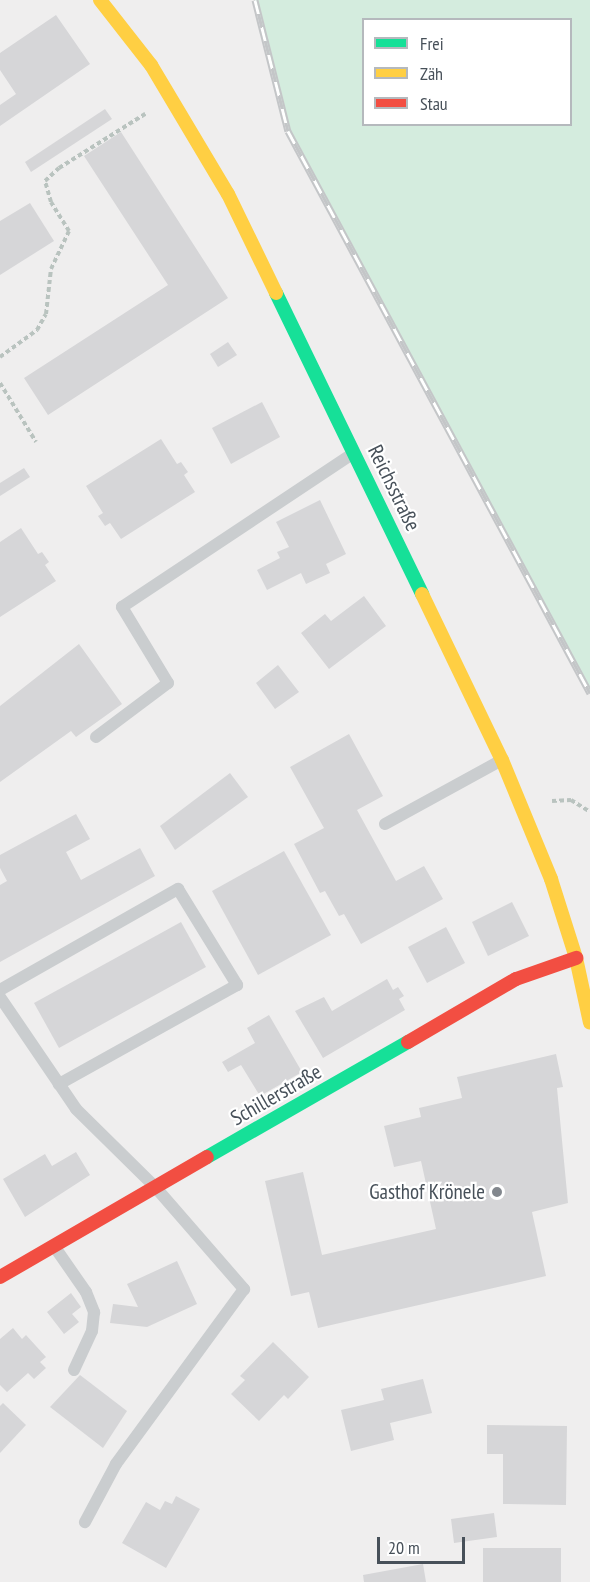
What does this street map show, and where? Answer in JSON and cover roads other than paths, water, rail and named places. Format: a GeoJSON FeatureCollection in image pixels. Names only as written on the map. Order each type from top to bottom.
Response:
{"type":"FeatureCollection","features":[{"type":"Feature","properties":{"kind":"main road","name":"Reichsstraße"},"geometry":{"type":"LineString","coordinates":[[100,0],[151,65],[195,134],[354,453],[502,760],[551,879],[576,958],[590,1023]]}},
{"type":"Feature","properties":{"kind":"main road","name":"Schillerstraße"},"geometry":{"type":"LineString","coordinates":[[0,1277],[157,1189],[516,979],[553,963],[576,958]]}},
{"type":"Feature","properties":{"kind":"lane"},"geometry":{"type":"LineString","coordinates":[[96,737],[168,683],[122,607],[354,453]]}},
{"type":"Feature","properties":{"kind":"lane"},"geometry":{"type":"LineString","coordinates":[[385,824],[502,760]]}},
{"type":"Feature","properties":{"kind":"lane"},"geometry":{"type":"LineString","coordinates":[[0,990],[178,890],[184,899],[237,985],[59,1084]]}},
{"type":"Feature","properties":{"kind":"lane"},"geometry":{"type":"LineString","coordinates":[[0,997],[76,1109],[157,1189],[244,1289],[116,1464],[85,1522]]}},
{"type":"Feature","properties":{"kind":"lane"},"geometry":{"type":"LineString","coordinates":[[54,1246],[86,1292],[94,1312],[92,1331],[74,1370]]}},
{"type":"Feature","properties":{"kind":"railway"},"geometry":{"type":"LineString","coordinates":[[255,0],[288,131],[590,693]]}},
{"type":"Feature","properties":{"kind":"place","name":"Gasthof Krönele"},"geometry":{"type":"Point","coordinates":[497,1192]}}]}
